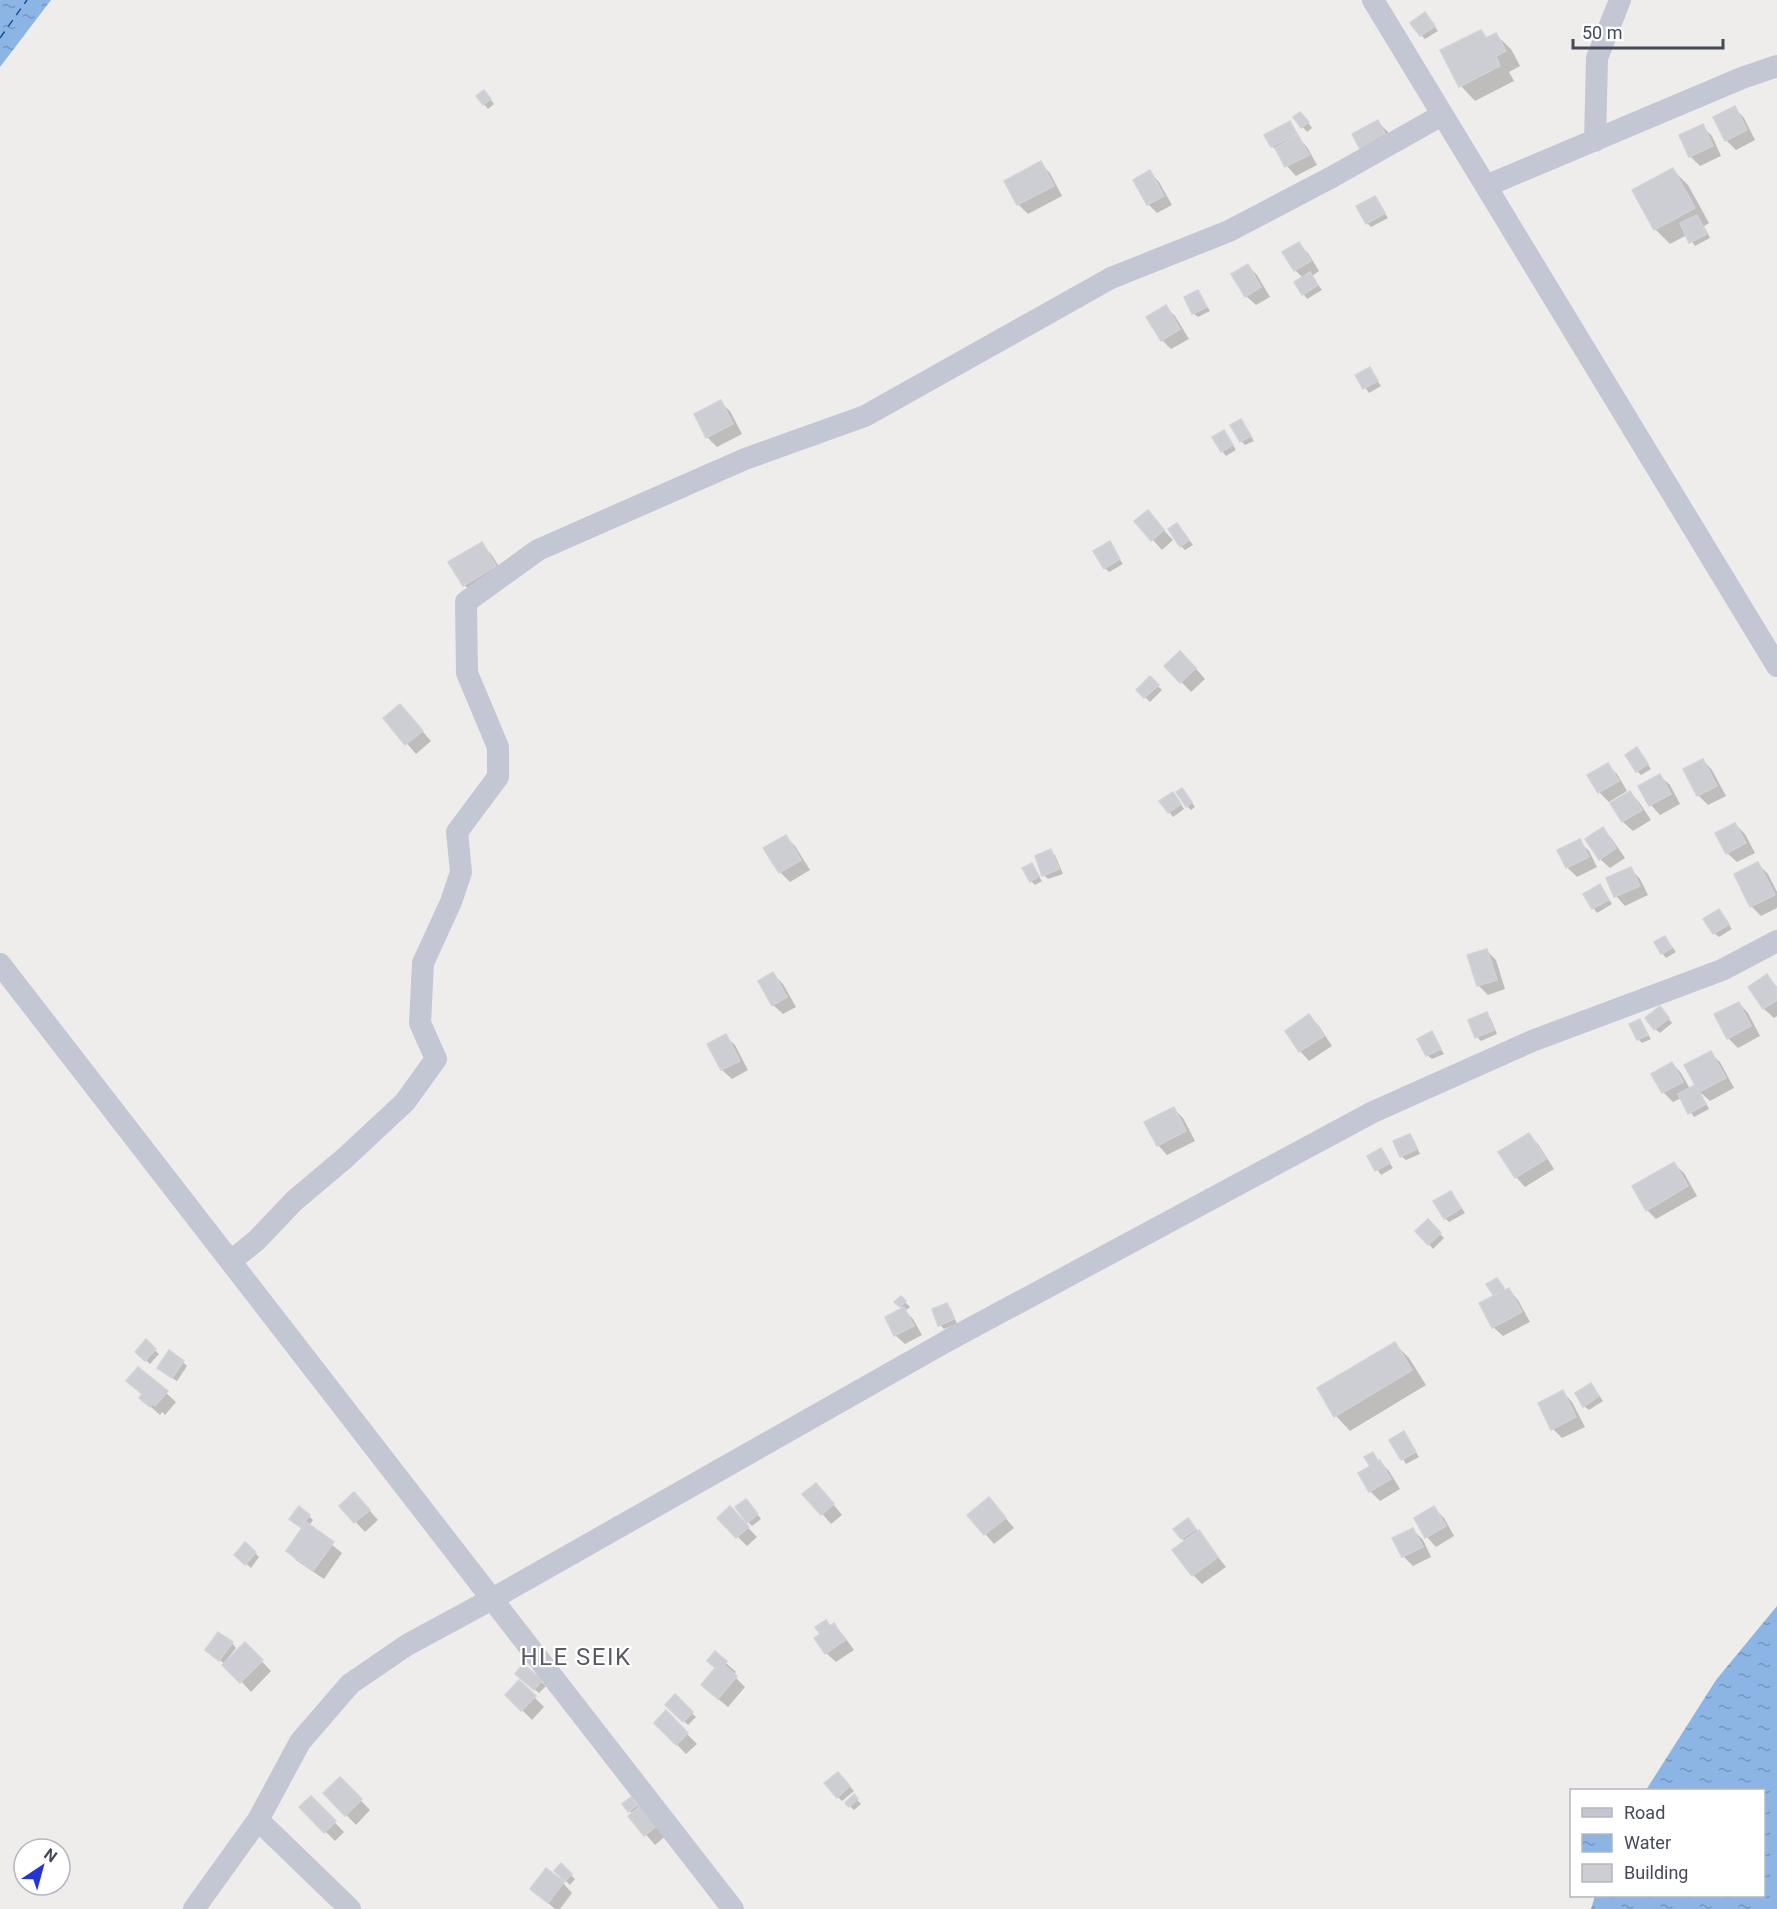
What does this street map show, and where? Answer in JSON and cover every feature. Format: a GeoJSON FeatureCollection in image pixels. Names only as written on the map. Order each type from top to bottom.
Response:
{"type":"FeatureCollection","features":[{"type":"Feature","properties":{"kind":"street"},"geometry":{"type":"LineString","coordinates":[[1373,0],[1777,666]]}},
{"type":"Feature","properties":{"kind":"street"},"geometry":{"type":"LineString","coordinates":[[1595,141],[1597,58],[1620,0]]}},
{"type":"Feature","properties":{"kind":"street"},"geometry":{"type":"LineString","coordinates":[[1486,186],[1742,78],[1777,66]]}},
{"type":"Feature","properties":{"kind":"street"},"geometry":{"type":"LineString","coordinates":[[231,1261],[257,1240],[294,1201],[345,1158],[405,1102],[436,1059],[420,1023],[423,963],[452,902],[460,872],[457,832],[498,777],[498,747],[467,673],[466,602],[538,550],[745,459],[865,416],[1111,278],[1229,231],[1332,177],[1442,115]]}},
{"type":"Feature","properties":{"kind":"street"},"geometry":{"type":"LineString","coordinates":[[194,1909],[258,1820],[300,1742],[350,1684],[407,1645],[947,1341],[1373,1112],[1532,1041],[1722,970],[1777,940]]}},
{"type":"Feature","properties":{"kind":"street"},"geometry":{"type":"LineString","coordinates":[[0,964],[733,1909]]}},
{"type":"Feature","properties":{"kind":"street"},"geometry":{"type":"LineString","coordinates":[[258,1820],[350,1909]]}},
{"type":"Feature","properties":{"kind":"water"},"geometry":{"type":"Polygon","coordinates":[[[0,0],[51,0],[0,67],[0,0]]]}},
{"type":"Feature","properties":{"kind":"water"},"geometry":{"type":"Polygon","coordinates":[[[1777,1606],[1777,1909],[1591,1909],[1595,1897],[1765,1897],[1765,1789],[1647,1789],[1716,1680],[1777,1606]]]}},
{"type":"Feature","properties":{"kind":"building"},"geometry":{"type":"Polygon","coordinates":[[[1425,12],[1435,26],[1420,36],[1410,23],[1425,12]]]}},
{"type":"Feature","properties":{"kind":"building"},"geometry":{"type":"Polygon","coordinates":[[[1481,30],[1486,38],[1496,33],[1506,51],[1496,56],[1500,66],[1459,87],[1440,50],[1481,30]]]}},
{"type":"Feature","properties":{"kind":"building"},"geometry":{"type":"Polygon","coordinates":[[[484,90],[491,99],[483,105],[476,96],[484,90]]]}},
{"type":"Feature","properties":{"kind":"building"},"geometry":{"type":"Polygon","coordinates":[[[1735,106],[1747,130],[1725,141],[1713,117],[1735,106]]]}},
{"type":"Feature","properties":{"kind":"building"},"geometry":{"type":"Polygon","coordinates":[[[1300,112],[1309,122],[1301,128],[1293,117],[1300,112]]]}},
{"type":"Feature","properties":{"kind":"building"},"geometry":{"type":"Polygon","coordinates":[[[1378,120],[1387,138],[1361,151],[1352,134],[1378,120]]]}},
{"type":"Feature","properties":{"kind":"building"},"geometry":{"type":"Polygon","coordinates":[[[1290,121],[1297,134],[1271,147],[1264,135],[1290,121]]]}},
{"type":"Feature","properties":{"kind":"building"},"geometry":{"type":"Polygon","coordinates":[[[1703,124],[1713,146],[1689,157],[1679,135],[1703,124]]]}},
{"type":"Feature","properties":{"kind":"building"},"geometry":{"type":"Polygon","coordinates":[[[1298,135],[1309,155],[1285,167],[1275,148],[1298,135]]]}},
{"type":"Feature","properties":{"kind":"building"},"geometry":{"type":"Polygon","coordinates":[[[1041,161],[1054,186],[1017,205],[1004,181],[1041,161]]]}},
{"type":"Feature","properties":{"kind":"building"},"geometry":{"type":"Polygon","coordinates":[[[1673,168],[1695,208],[1654,230],[1632,190],[1673,168]]]}},
{"type":"Feature","properties":{"kind":"building"},"geometry":{"type":"Polygon","coordinates":[[[1150,170],[1164,196],[1147,205],[1133,180],[1150,170]]]}},
{"type":"Feature","properties":{"kind":"building"},"geometry":{"type":"Polygon","coordinates":[[[1375,196],[1385,213],[1366,224],[1356,206],[1375,196]]]}},
{"type":"Feature","properties":{"kind":"building"},"geometry":{"type":"Polygon","coordinates":[[[1697,215],[1707,234],[1689,243],[1680,223],[1697,215]]]}},
{"type":"Feature","properties":{"kind":"building"},"geometry":{"type":"Polygon","coordinates":[[[1299,242],[1311,261],[1294,271],[1282,252],[1299,242]]]}},
{"type":"Feature","properties":{"kind":"building"},"geometry":{"type":"Polygon","coordinates":[[[1248,264],[1261,287],[1245,297],[1231,274],[1248,264]]]}},
{"type":"Feature","properties":{"kind":"building"},"geometry":{"type":"Polygon","coordinates":[[[1310,272],[1318,285],[1302,295],[1294,282],[1310,272]]]}},
{"type":"Feature","properties":{"kind":"building"},"geometry":{"type":"Polygon","coordinates":[[[1198,290],[1207,307],[1192,314],[1184,297],[1198,290]]]}},
{"type":"Feature","properties":{"kind":"building"},"geometry":{"type":"Polygon","coordinates":[[[1166,305],[1180,329],[1161,341],[1146,317],[1166,305]]]}},
{"type":"Feature","properties":{"kind":"building"},"geometry":{"type":"Polygon","coordinates":[[[1370,367],[1378,381],[1363,389],[1355,375],[1370,367]]]}},
{"type":"Feature","properties":{"kind":"building"},"geometry":{"type":"Polygon","coordinates":[[[721,400],[733,424],[706,438],[694,414],[721,400]]]}},
{"type":"Feature","properties":{"kind":"building"},"geometry":{"type":"Polygon","coordinates":[[[1241,419],[1251,436],[1240,442],[1230,425],[1241,419]]]}},
{"type":"Feature","properties":{"kind":"building"},"geometry":{"type":"Polygon","coordinates":[[[1224,430],[1233,445],[1221,452],[1212,437],[1224,430]]]}},
{"type":"Feature","properties":{"kind":"building"},"geometry":{"type":"Polygon","coordinates":[[[1148,510],[1164,530],[1151,541],[1134,521],[1148,510]]]}},
{"type":"Feature","properties":{"kind":"building"},"geometry":{"type":"Polygon","coordinates":[[[1177,523],[1189,540],[1180,547],[1168,529],[1177,523]]]}},
{"type":"Feature","properties":{"kind":"building"},"geometry":{"type":"Polygon","coordinates":[[[1110,541],[1120,559],[1104,569],[1093,551],[1110,541]]]}},
{"type":"Feature","properties":{"kind":"building"},"geometry":{"type":"Polygon","coordinates":[[[482,542],[496,566],[463,586],[448,562],[482,542]]]}},
{"type":"Feature","properties":{"kind":"building"},"geometry":{"type":"Polygon","coordinates":[[[1180,651],[1196,668],[1180,683],[1164,666],[1180,651]]]}},
{"type":"Feature","properties":{"kind":"building"},"geometry":{"type":"Polygon","coordinates":[[[1150,676],[1159,685],[1144,698],[1136,690],[1150,676]]]}},
{"type":"Feature","properties":{"kind":"building"},"geometry":{"type":"Polygon","coordinates":[[[400,704],[423,731],[405,745],[383,718],[400,704]]]}},
{"type":"Feature","properties":{"kind":"building"},"geometry":{"type":"Polygon","coordinates":[[[1637,747],[1648,764],[1636,772],[1625,755],[1637,747]]]}},
{"type":"Feature","properties":{"kind":"building"},"geometry":{"type":"Polygon","coordinates":[[[1703,759],[1717,786],[1697,796],[1683,769],[1703,759]]]}},
{"type":"Feature","properties":{"kind":"building"},"geometry":{"type":"Polygon","coordinates":[[[1608,763],[1619,781],[1598,793],[1587,775],[1608,763]]]}},
{"type":"Feature","properties":{"kind":"building"},"geometry":{"type":"Polygon","coordinates":[[[1660,774],[1671,794],[1649,806],[1638,786],[1660,774]]]}},
{"type":"Feature","properties":{"kind":"building"},"geometry":{"type":"Polygon","coordinates":[[[1182,788],[1192,802],[1186,807],[1176,792],[1182,788]]]}},
{"type":"Feature","properties":{"kind":"building"},"geometry":{"type":"Polygon","coordinates":[[[1630,791],[1642,810],[1622,822],[1610,803],[1630,791]]]}},
{"type":"Feature","properties":{"kind":"building"},"geometry":{"type":"Polygon","coordinates":[[[1173,792],[1181,804],[1168,813],[1159,801],[1173,792]]]}},
{"type":"Feature","properties":{"kind":"building"},"geometry":{"type":"Polygon","coordinates":[[[1735,823],[1746,843],[1726,854],[1715,833],[1735,823]]]}},
{"type":"Feature","properties":{"kind":"building"},"geometry":{"type":"Polygon","coordinates":[[[1603,827],[1616,848],[1599,860],[1585,839],[1603,827]]]}},
{"type":"Feature","properties":{"kind":"building"},"geometry":{"type":"Polygon","coordinates":[[[786,835],[801,860],[779,873],[763,848],[786,835]]]}},
{"type":"Feature","properties":{"kind":"building"},"geometry":{"type":"Polygon","coordinates":[[[1580,839],[1589,857],[1566,868],[1557,850],[1580,839]]]}},
{"type":"Feature","properties":{"kind":"building"},"geometry":{"type":"Polygon","coordinates":[[[1051,849],[1059,869],[1042,876],[1035,856],[1051,849]]]}},
{"type":"Feature","properties":{"kind":"building"},"geometry":{"type":"Polygon","coordinates":[[[1758,862],[1775,895],[1750,907],[1734,874],[1758,862]]]}},
{"type":"Feature","properties":{"kind":"building"},"geometry":{"type":"Polygon","coordinates":[[[1032,863],[1039,876],[1030,882],[1022,868],[1032,863]]]}},
{"type":"Feature","properties":{"kind":"building"},"geometry":{"type":"Polygon","coordinates":[[[1631,867],[1640,886],[1614,897],[1606,878],[1631,867]]]}},
{"type":"Feature","properties":{"kind":"building"},"geometry":{"type":"Polygon","coordinates":[[[1600,884],[1609,900],[1592,909],[1583,894],[1600,884]]]}},
{"type":"Feature","properties":{"kind":"building"},"geometry":{"type":"Polygon","coordinates":[[[1719,909],[1729,924],[1713,934],[1703,919],[1719,909]]]}},
{"type":"Feature","properties":{"kind":"building"},"geometry":{"type":"Polygon","coordinates":[[[1665,936],[1672,948],[1661,954],[1654,942],[1665,936]]]}},
{"type":"Feature","properties":{"kind":"building"},"geometry":{"type":"Polygon","coordinates":[[[1487,949],[1497,980],[1477,986],[1467,955],[1487,949]]]}},
{"type":"Feature","properties":{"kind":"building"},"geometry":{"type":"Polygon","coordinates":[[[773,972],[787,997],[772,1006],[758,981],[773,972]]]}},
{"type":"Feature","properties":{"kind":"building"},"geometry":{"type":"Polygon","coordinates":[[[1767,974],[1777,989],[1777,1000],[1763,1009],[1748,987],[1767,974]]]}},
{"type":"Feature","properties":{"kind":"building"},"geometry":{"type":"Polygon","coordinates":[[[1739,1002],[1751,1026],[1727,1039],[1714,1014],[1739,1002]]]}},
{"type":"Feature","properties":{"kind":"building"},"geometry":{"type":"Polygon","coordinates":[[[1660,1006],[1669,1018],[1654,1030],[1645,1018],[1660,1006]]]}},
{"type":"Feature","properties":{"kind":"building"},"geometry":{"type":"Polygon","coordinates":[[[1487,1012],[1494,1030],[1475,1038],[1468,1020],[1487,1012]]]}},
{"type":"Feature","properties":{"kind":"building"},"geometry":{"type":"Polygon","coordinates":[[[1309,1014],[1324,1036],[1299,1052],[1285,1031],[1309,1014]]]}},
{"type":"Feature","properties":{"kind":"building"},"geometry":{"type":"Polygon","coordinates":[[[1640,1019],[1648,1035],[1637,1040],[1629,1024],[1640,1019]]]}},
{"type":"Feature","properties":{"kind":"building"},"geometry":{"type":"Polygon","coordinates":[[[1432,1031],[1441,1049],[1426,1056],[1417,1039],[1432,1031]]]}},
{"type":"Feature","properties":{"kind":"building"},"geometry":{"type":"Polygon","coordinates":[[[726,1034],[740,1061],[721,1070],[707,1044],[726,1034]]]}},
{"type":"Feature","properties":{"kind":"building"},"geometry":{"type":"Polygon","coordinates":[[[1711,1051],[1726,1078],[1699,1092],[1684,1065],[1711,1051]]]}},
{"type":"Feature","properties":{"kind":"building"},"geometry":{"type":"Polygon","coordinates":[[[1672,1062],[1683,1082],[1662,1093],[1651,1074],[1672,1062]]]}},
{"type":"Feature","properties":{"kind":"building"},"geometry":{"type":"Polygon","coordinates":[[[1695,1085],[1706,1104],[1688,1114],[1678,1094],[1695,1085]]]}},
{"type":"Feature","properties":{"kind":"building"},"geometry":{"type":"Polygon","coordinates":[[[1174,1107],[1186,1131],[1157,1146],[1144,1122],[1174,1107]]]}},
{"type":"Feature","properties":{"kind":"building"},"geometry":{"type":"Polygon","coordinates":[[[1529,1133],[1546,1159],[1515,1178],[1498,1152],[1529,1133]]]}},
{"type":"Feature","properties":{"kind":"building"},"geometry":{"type":"Polygon","coordinates":[[[1410,1134],[1417,1149],[1400,1157],[1393,1141],[1410,1134]]]}},
{"type":"Feature","properties":{"kind":"building"},"geometry":{"type":"Polygon","coordinates":[[[1381,1148],[1390,1163],[1375,1171],[1367,1156],[1381,1148]]]}},
{"type":"Feature","properties":{"kind":"building"},"geometry":{"type":"Polygon","coordinates":[[[1674,1162],[1688,1186],[1646,1211],[1632,1186],[1674,1162]]]}},
{"type":"Feature","properties":{"kind":"building"},"geometry":{"type":"Polygon","coordinates":[[[1451,1191],[1461,1208],[1444,1219],[1433,1201],[1451,1191]]]}},
{"type":"Feature","properties":{"kind":"building"},"geometry":{"type":"Polygon","coordinates":[[[1428,1219],[1441,1233],[1428,1245],[1415,1231],[1428,1219]]]}},
{"type":"Feature","properties":{"kind":"building"},"geometry":{"type":"Polygon","coordinates":[[[1497,1278],[1504,1288],[1493,1295],[1486,1284],[1497,1278]]]}},
{"type":"Feature","properties":{"kind":"building"},"geometry":{"type":"Polygon","coordinates":[[[1509,1288],[1522,1312],[1492,1328],[1479,1303],[1509,1288]]]}},
{"type":"Feature","properties":{"kind":"building"},"geometry":{"type":"Polygon","coordinates":[[[901,1296],[906,1301],[900,1307],[894,1302],[901,1296]]]}},
{"type":"Feature","properties":{"kind":"building"},"geometry":{"type":"Polygon","coordinates":[[[947,1303],[954,1319],[938,1326],[932,1309],[947,1303]]]}},
{"type":"Feature","properties":{"kind":"building"},"geometry":{"type":"Polygon","coordinates":[[[904,1307],[914,1326],[894,1336],[885,1317],[904,1307]]]}},
{"type":"Feature","properties":{"kind":"building"},"geometry":{"type":"Polygon","coordinates":[[[146,1339],[156,1349],[145,1361],[135,1352],[146,1339]]]}},
{"type":"Feature","properties":{"kind":"building"},"geometry":{"type":"Polygon","coordinates":[[[1395,1342],[1412,1370],[1334,1417],[1317,1388],[1395,1342]]]}},
{"type":"Feature","properties":{"kind":"building"},"geometry":{"type":"Polygon","coordinates":[[[169,1350],[184,1361],[172,1378],[157,1368],[169,1350]]]}},
{"type":"Feature","properties":{"kind":"building"},"geometry":{"type":"Polygon","coordinates":[[[138,1367],[168,1391],[155,1406],[152,1404],[150,1407],[139,1398],[142,1394],[126,1381],[138,1367]]]}},
{"type":"Feature","properties":{"kind":"building"},"geometry":{"type":"Polygon","coordinates":[[[1591,1383],[1599,1396],[1583,1407],[1575,1393],[1591,1383]]]}},
{"type":"Feature","properties":{"kind":"building"},"geometry":{"type":"Polygon","coordinates":[[[1563,1390],[1576,1417],[1551,1430],[1538,1403],[1563,1390]]]}},
{"type":"Feature","properties":{"kind":"building"},"geometry":{"type":"Polygon","coordinates":[[[1404,1431],[1416,1452],[1401,1460],[1389,1440],[1404,1431]]]}},
{"type":"Feature","properties":{"kind":"building"},"geometry":{"type":"Polygon","coordinates":[[[1373,1452],[1391,1479],[1369,1492],[1358,1473],[1370,1466],[1364,1457],[1373,1452]]]}},
{"type":"Feature","properties":{"kind":"building"},"geometry":{"type":"Polygon","coordinates":[[[816,1483],[834,1504],[821,1515],[802,1494],[816,1483]]]}},
{"type":"Feature","properties":{"kind":"building"},"geometry":{"type":"Polygon","coordinates":[[[354,1492],[370,1510],[354,1523],[339,1506],[354,1492]]]}},
{"type":"Feature","properties":{"kind":"building"},"geometry":{"type":"Polygon","coordinates":[[[989,1497],[1006,1518],[984,1535],[967,1515],[989,1497]]]}},
{"type":"Feature","properties":{"kind":"building"},"geometry":{"type":"Polygon","coordinates":[[[746,1499],[758,1514],[747,1523],[735,1507],[746,1499]]]}},
{"type":"Feature","properties":{"kind":"building"},"geometry":{"type":"Polygon","coordinates":[[[299,1506],[310,1515],[300,1527],[289,1519],[299,1506]]]}},
{"type":"Feature","properties":{"kind":"building"},"geometry":{"type":"Polygon","coordinates":[[[730,1506],[749,1527],[736,1538],[717,1518],[730,1506]]]}},
{"type":"Feature","properties":{"kind":"building"},"geometry":{"type":"Polygon","coordinates":[[[1434,1506],[1446,1526],[1425,1538],[1414,1518],[1434,1506]]]}},
{"type":"Feature","properties":{"kind":"building"},"geometry":{"type":"Polygon","coordinates":[[[1188,1518],[1196,1529],[1181,1539],[1173,1529],[1188,1518]]]}},
{"type":"Feature","properties":{"kind":"building"},"geometry":{"type":"Polygon","coordinates":[[[306,1522],[334,1542],[313,1571],[286,1551],[306,1522]]]}},
{"type":"Feature","properties":{"kind":"building"},"geometry":{"type":"Polygon","coordinates":[[[1413,1528],[1423,1547],[1402,1557],[1392,1538],[1413,1528]]]}},
{"type":"Feature","properties":{"kind":"building"},"geometry":{"type":"Polygon","coordinates":[[[1199,1530],[1218,1557],[1192,1576],[1172,1550],[1199,1530]]]}},
{"type":"Feature","properties":{"kind":"building"},"geometry":{"type":"Polygon","coordinates":[[[245,1542],[256,1552],[245,1565],[234,1555],[245,1542]]]}},
{"type":"Feature","properties":{"kind":"building"},"geometry":{"type":"Polygon","coordinates":[[[826,1620],[830,1626],[834,1623],[845,1640],[825,1654],[814,1638],[820,1634],[815,1627],[826,1620]]]}},
{"type":"Feature","properties":{"kind":"building"},"geometry":{"type":"Polygon","coordinates":[[[218,1632],[233,1642],[219,1661],[205,1650],[218,1632]]]}},
{"type":"Feature","properties":{"kind":"building"},"geometry":{"type":"Polygon","coordinates":[[[245,1642],[263,1660],[240,1683],[222,1665],[245,1642]]]}},
{"type":"Feature","properties":{"kind":"building"},"geometry":{"type":"Polygon","coordinates":[[[715,1651],[727,1661],[724,1665],[737,1676],[718,1699],[701,1685],[715,1668],[707,1661],[715,1651]]]}},
{"type":"Feature","properties":{"kind":"building"},"geometry":{"type":"Polygon","coordinates":[[[523,1664],[542,1680],[534,1690],[515,1674],[523,1664]]]}},
{"type":"Feature","properties":{"kind":"building"},"geometry":{"type":"Polygon","coordinates":[[[519,1680],[536,1696],[521,1711],[505,1695],[519,1680]]]}},
{"type":"Feature","properties":{"kind":"building"},"geometry":{"type":"Polygon","coordinates":[[[675,1694],[693,1712],[683,1722],[665,1705],[675,1694]]]}},
{"type":"Feature","properties":{"kind":"building"},"geometry":{"type":"Polygon","coordinates":[[[666,1710],[688,1733],[676,1745],[654,1723],[666,1710]]]}},
{"type":"Feature","properties":{"kind":"building"},"geometry":{"type":"Polygon","coordinates":[[[838,1772],[850,1786],[837,1798],[824,1783],[838,1772]]]}},
{"type":"Feature","properties":{"kind":"building"},"geometry":{"type":"Polygon","coordinates":[[[340,1777],[362,1799],[345,1816],[323,1793],[340,1777]]]}},
{"type":"Feature","properties":{"kind":"building"},"geometry":{"type":"Polygon","coordinates":[[[854,1794],[858,1799],[849,1807],[845,1803],[854,1794]]]}},
{"type":"Feature","properties":{"kind":"building"},"geometry":{"type":"Polygon","coordinates":[[[311,1796],[336,1821],[324,1833],[299,1807],[311,1796]]]}},
{"type":"Feature","properties":{"kind":"building"},"geometry":{"type":"Polygon","coordinates":[[[631,1797],[637,1805],[628,1812],[622,1804],[631,1797]]]}},
{"type":"Feature","properties":{"kind":"building"},"geometry":{"type":"Polygon","coordinates":[[[643,1804],[659,1824],[644,1836],[628,1816],[643,1804]]]}},
{"type":"Feature","properties":{"kind":"building"},"geometry":{"type":"Polygon","coordinates":[[[561,1863],[572,1874],[565,1881],[554,1871],[561,1863]]]}},
{"type":"Feature","properties":{"kind":"building"},"geometry":{"type":"Polygon","coordinates":[[[546,1868],[564,1882],[548,1903],[530,1889],[546,1868]]]}},
{"type":"Feature","properties":{"kind":"ferry route"},"geometry":{"type":"LineString","coordinates":[[0,38],[27,0]]}},
{"type":"Feature","properties":{"kind":"district","name":"HLE SEIK"},"geometry":{"type":"Point","coordinates":[576,1657]}}]}
